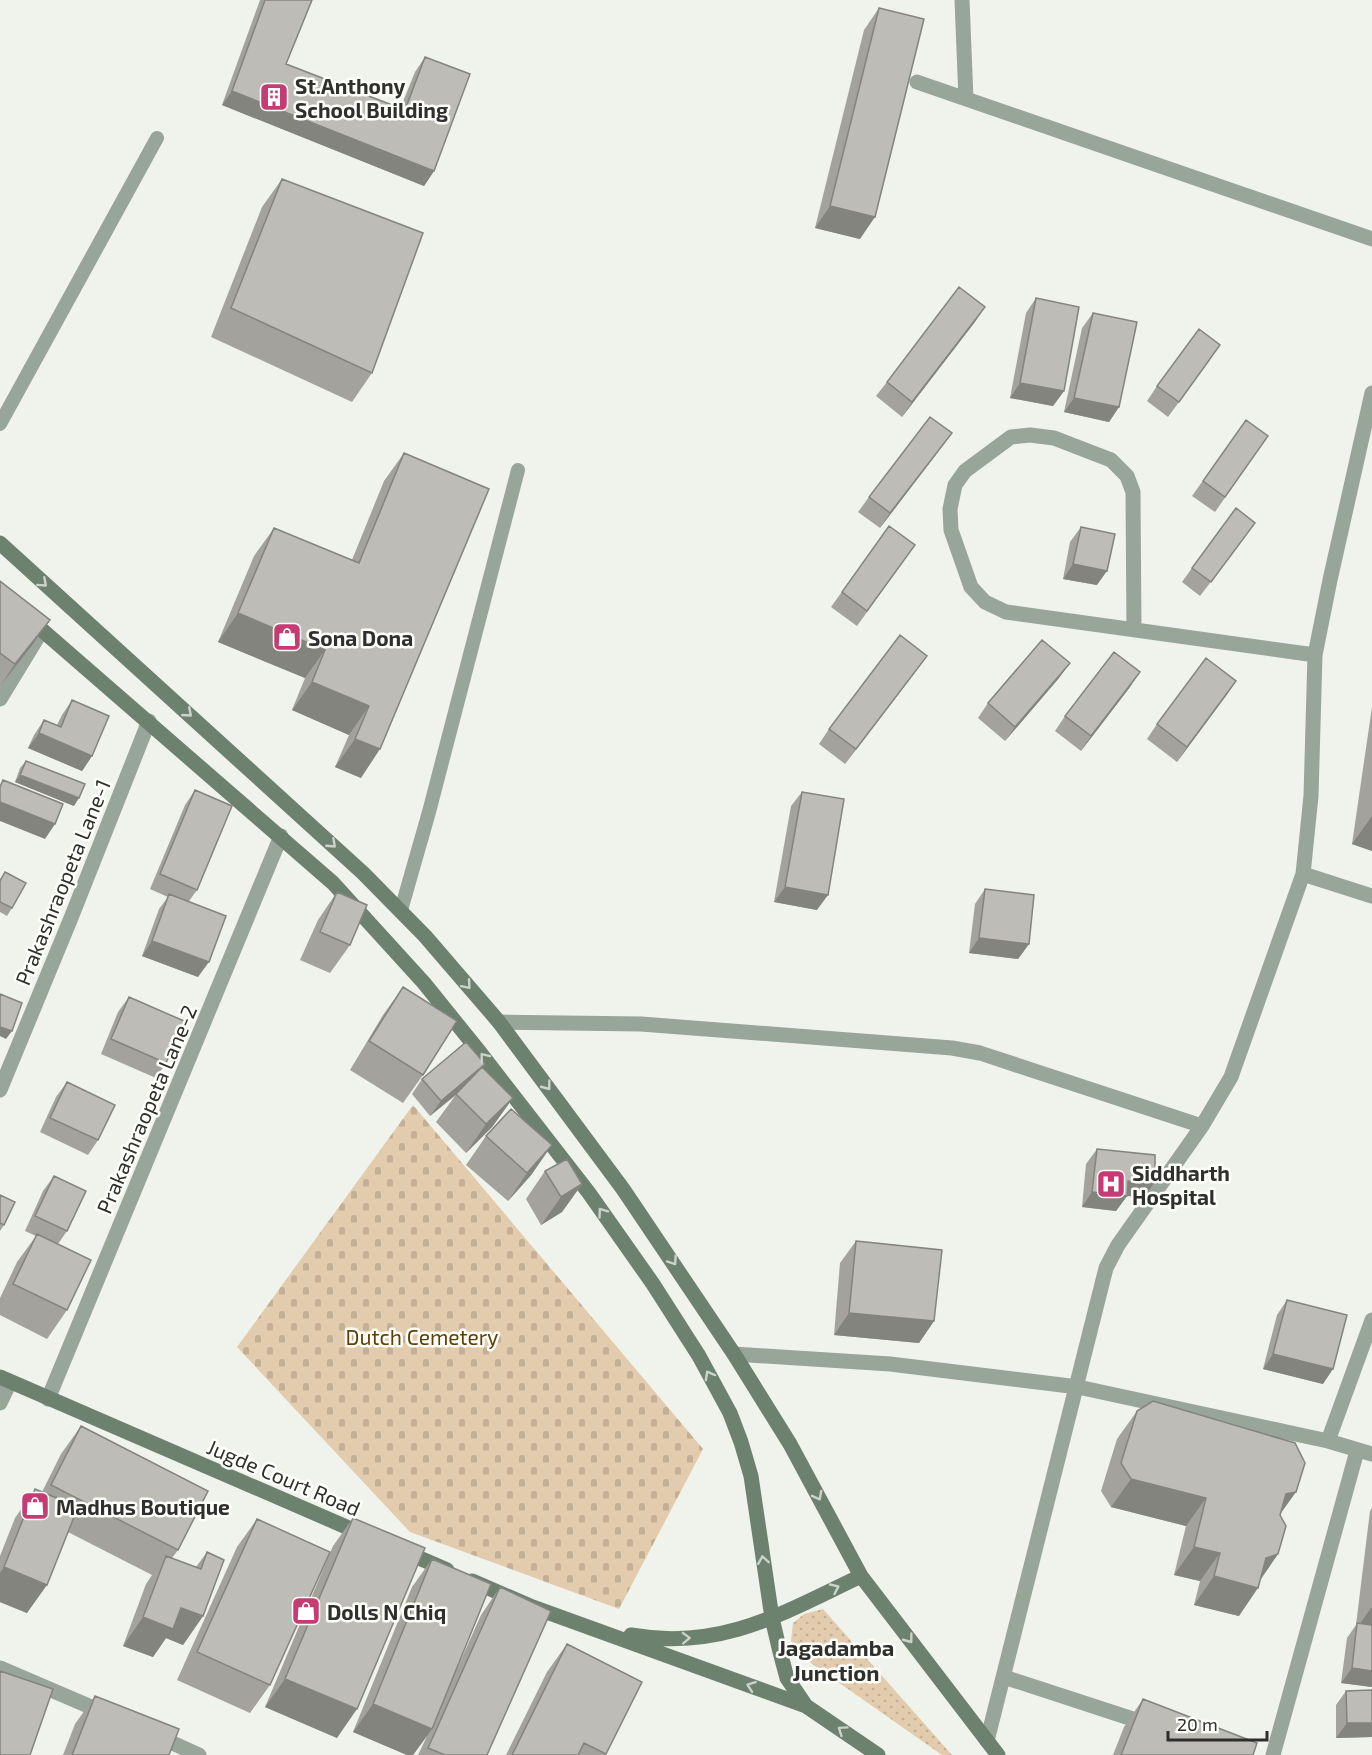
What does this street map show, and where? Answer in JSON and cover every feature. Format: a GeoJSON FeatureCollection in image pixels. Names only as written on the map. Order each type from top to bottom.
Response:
{"type":"FeatureCollection","features":[{"type":"Feature","properties":{"kind":"main road"},"geometry":{"type":"LineString","coordinates":[[0,543],[320,832],[401,910],[499,1022],[623,1189],[735,1354],[790,1444],[861,1575],[999,1755]]}},
{"type":"Feature","properties":{"kind":"main road"},"geometry":{"type":"LineString","coordinates":[[0,591],[333,883],[424,983],[563,1159],[659,1293],[699,1356],[725,1404],[741,1442],[751,1476],[772,1618]]}},
{"type":"Feature","properties":{"kind":"main road","name":"Jugde Court Road"},"geometry":{"type":"LineString","coordinates":[[5,1380],[530,1606],[806,1706],[878,1755]]}},
{"type":"Feature","properties":{"kind":"main road","name":"Jugde Court Road"},"geometry":{"type":"LineString","coordinates":[[586,1626],[652,1638],[689,1639],[731,1632],[772,1618],[861,1575]]}},
{"type":"Feature","properties":{"kind":"main road","name":"Jugde Court Road"},"geometry":{"type":"LineString","coordinates":[[772,1618],[787,1678],[806,1706]]}},
{"type":"Feature","properties":{"kind":"street"},"geometry":{"type":"LineString","coordinates":[[962,0],[966,99]]}},
{"type":"Feature","properties":{"kind":"street"},"geometry":{"type":"LineString","coordinates":[[917,82],[1372,239]]}},
{"type":"Feature","properties":{"kind":"street"},"geometry":{"type":"LineString","coordinates":[[987,1741],[1078,1387],[1106,1268],[1118,1245],[1202,1126],[1231,1077],[1303,874],[1311,796],[1315,655],[1372,393]]}},
{"type":"Feature","properties":{"kind":"street"},"geometry":{"type":"LineString","coordinates":[[1134,630],[1133,492],[1127,476],[1111,460],[1054,438],[1030,435],[1011,437],[965,471],[955,485],[950,509],[951,530],[971,587],[985,602],[1006,612],[1134,630],[1315,655]]}},
{"type":"Feature","properties":{"kind":"street"},"geometry":{"type":"LineString","coordinates":[[0,699],[42,630]]}},
{"type":"Feature","properties":{"kind":"street","name":"Prakashraopeta Lane-1"},"geometry":{"type":"LineString","coordinates":[[0,1090],[149,721]]}},
{"type":"Feature","properties":{"kind":"street","name":"Prakashraopeta Lane-2"},"geometry":{"type":"LineString","coordinates":[[48,1399],[281,836]]}},
{"type":"Feature","properties":{"kind":"street"},"geometry":{"type":"LineString","coordinates":[[1303,874],[1372,896]]}},
{"type":"Feature","properties":{"kind":"street"},"geometry":{"type":"LineString","coordinates":[[499,1022],[652,1025],[952,1048],[980,1053],[1202,1126]]}},
{"type":"Feature","properties":{"kind":"street"},"geometry":{"type":"LineString","coordinates":[[1328,1442],[1372,1320]]}},
{"type":"Feature","properties":{"kind":"street"},"geometry":{"type":"LineString","coordinates":[[735,1354],[890,1364],[1078,1387],[1328,1442],[1365,1453],[1273,1755]]}},
{"type":"Feature","properties":{"kind":"street"},"geometry":{"type":"LineString","coordinates":[[0,1403],[5,1380]]}},
{"type":"Feature","properties":{"kind":"street"},"geometry":{"type":"LineString","coordinates":[[0,1668],[118,1719]]}},
{"type":"Feature","properties":{"kind":"street"},"geometry":{"type":"LineString","coordinates":[[1004,1677],[1163,1729]]}},
{"type":"Feature","properties":{"kind":"street"},"geometry":{"type":"LineString","coordinates":[[140,1728],[199,1755]]}},
{"type":"Feature","properties":{"kind":"lane"},"geometry":{"type":"LineString","coordinates":[[0,424],[157,138]]}},
{"type":"Feature","properties":{"kind":"lane"},"geometry":{"type":"LineString","coordinates":[[401,910],[432,801],[518,470]]}},
{"type":"Feature","properties":{"kind":"green space","name":"Dutch Cemetery"},"geometry":{"type":"Polygon","coordinates":[[[413,1105],[703,1449],[619,1609],[410,1532],[237,1347],[413,1105]]]}},
{"type":"Feature","properties":{"kind":"green space"},"geometry":{"type":"Polygon","coordinates":[[[823,1609],[952,1755],[942,1755],[801,1656],[791,1641],[793,1623],[804,1614],[823,1609]]]}},
{"type":"Feature","properties":{"kind":"building","name":"St.Anthony School Building"},"geometry":{"type":"Polygon","coordinates":[[[265,0],[312,0],[286,64],[405,110],[425,57],[470,74],[434,171],[232,91],[265,0]]]}},
{"type":"Feature","properties":{"kind":"building"},"geometry":{"type":"Polygon","coordinates":[[[879,8],[924,19],[875,217],[830,206],[879,8]]]}},
{"type":"Feature","properties":{"kind":"building"},"geometry":{"type":"Polygon","coordinates":[[[282,179],[423,233],[372,373],[231,308],[282,179]]]}},
{"type":"Feature","properties":{"kind":"building"},"geometry":{"type":"Polygon","coordinates":[[[959,287],[985,307],[912,402],[887,382],[959,287]]]}},
{"type":"Feature","properties":{"kind":"building"},"geometry":{"type":"Polygon","coordinates":[[[1036,298],[1079,307],[1064,391],[1020,383],[1036,298]]]}},
{"type":"Feature","properties":{"kind":"building"},"geometry":{"type":"Polygon","coordinates":[[[1093,313],[1137,322],[1119,407],[1074,398],[1093,313]]]}},
{"type":"Feature","properties":{"kind":"building"},"geometry":{"type":"Polygon","coordinates":[[[1199,329],[1220,345],[1179,402],[1157,386],[1199,329]]]}},
{"type":"Feature","properties":{"kind":"building"},"geometry":{"type":"Polygon","coordinates":[[[930,417],[952,433],[890,513],[869,497],[930,417]]]}},
{"type":"Feature","properties":{"kind":"building"},"geometry":{"type":"Polygon","coordinates":[[[1246,420],[1268,436],[1225,497],[1203,481],[1246,420]]]}},
{"type":"Feature","properties":{"kind":"building"},"geometry":{"type":"Polygon","coordinates":[[[404,453],[489,489],[380,749],[355,739],[369,706],[312,682],[325,650],[238,613],[274,528],[359,563],[404,453]]]}},
{"type":"Feature","properties":{"kind":"building"},"geometry":{"type":"Polygon","coordinates":[[[1236,508],[1255,523],[1211,582],[1192,568],[1236,508]]]}},
{"type":"Feature","properties":{"kind":"building"},"geometry":{"type":"Polygon","coordinates":[[[889,526],[915,545],[867,611],[842,592],[889,526]]]}},
{"type":"Feature","properties":{"kind":"building"},"geometry":{"type":"Polygon","coordinates":[[[1081,527],[1115,534],[1107,571],[1073,564],[1081,527]]]}},
{"type":"Feature","properties":{"kind":"building"},"geometry":{"type":"Polygon","coordinates":[[[0,581],[50,620],[15,664],[0,653],[0,581]]]}},
{"type":"Feature","properties":{"kind":"building"},"geometry":{"type":"Polygon","coordinates":[[[900,635],[927,656],[856,749],[829,729],[900,635]]]}},
{"type":"Feature","properties":{"kind":"building"},"geometry":{"type":"Polygon","coordinates":[[[1042,640],[1070,663],[1015,727],[988,703],[1042,640]]]}},
{"type":"Feature","properties":{"kind":"building"},"geometry":{"type":"Polygon","coordinates":[[[1114,652],[1140,672],[1091,736],[1065,716],[1114,652]]]}},
{"type":"Feature","properties":{"kind":"building"},"geometry":{"type":"Polygon","coordinates":[[[1206,658],[1236,681],[1187,747],[1157,724],[1206,658]]]}},
{"type":"Feature","properties":{"kind":"building"},"geometry":{"type":"Polygon","coordinates":[[[72,700],[109,716],[92,756],[39,733],[44,720],[61,727],[72,700]]]}},
{"type":"Feature","properties":{"kind":"building"},"geometry":{"type":"Polygon","coordinates":[[[26,761],[85,784],[79,798],[20,775],[26,761]]]}},
{"type":"Feature","properties":{"kind":"building"},"geometry":{"type":"Polygon","coordinates":[[[3,780],[63,804],[55,824],[0,802],[0,787],[3,780]]]}},
{"type":"Feature","properties":{"kind":"building"},"geometry":{"type":"Polygon","coordinates":[[[195,790],[232,806],[197,890],[160,874],[195,790]]]}},
{"type":"Feature","properties":{"kind":"building"},"geometry":{"type":"Polygon","coordinates":[[[802,792],[844,799],[828,895],[785,887],[802,792]]]}},
{"type":"Feature","properties":{"kind":"building"},"geometry":{"type":"Polygon","coordinates":[[[5,872],[26,883],[12,908],[0,902],[0,881],[5,872]]]}},
{"type":"Feature","properties":{"kind":"building"},"geometry":{"type":"Polygon","coordinates":[[[985,889],[1034,895],[1029,944],[979,938],[985,889]]]}},
{"type":"Feature","properties":{"kind":"building"},"geometry":{"type":"Polygon","coordinates":[[[337,892],[367,905],[350,945],[320,932],[337,892]]]}},
{"type":"Feature","properties":{"kind":"building"},"geometry":{"type":"Polygon","coordinates":[[[169,894],[226,916],[209,962],[152,941],[169,894]]]}},
{"type":"Feature","properties":{"kind":"building"},"geometry":{"type":"Polygon","coordinates":[[[403,987],[457,1021],[423,1075],[369,1041],[403,987]]]}},
{"type":"Feature","properties":{"kind":"building"},"geometry":{"type":"Polygon","coordinates":[[[0,994],[22,1003],[12,1031],[0,1027],[0,994]]]}},
{"type":"Feature","properties":{"kind":"building"},"geometry":{"type":"Polygon","coordinates":[[[129,997],[184,1021],[166,1063],[111,1039],[129,997]]]}},
{"type":"Feature","properties":{"kind":"building"},"geometry":{"type":"Polygon","coordinates":[[[466,1042],[485,1064],[441,1101],[422,1079],[466,1042]]]}},
{"type":"Feature","properties":{"kind":"building"},"geometry":{"type":"Polygon","coordinates":[[[482,1067],[513,1098],[486,1124],[456,1094],[482,1067]]]}},
{"type":"Feature","properties":{"kind":"building"},"geometry":{"type":"Polygon","coordinates":[[[67,1082],[115,1105],[98,1140],[50,1118],[67,1082]]]}},
{"type":"Feature","properties":{"kind":"building"},"geometry":{"type":"Polygon","coordinates":[[[511,1109],[552,1145],[527,1173],[486,1136],[511,1109]]]}},
{"type":"Feature","properties":{"kind":"building"},"geometry":{"type":"Polygon","coordinates":[[[1097,1149],[1155,1155],[1155,1182],[1128,1181],[1127,1196],[1092,1192],[1097,1149]]]}},
{"type":"Feature","properties":{"kind":"building"},"geometry":{"type":"Polygon","coordinates":[[[567,1159],[582,1184],[561,1197],[545,1171],[567,1159]]]}},
{"type":"Feature","properties":{"kind":"building"},"geometry":{"type":"Polygon","coordinates":[[[54,1176],[86,1191],[67,1231],[35,1216],[54,1176]]]}},
{"type":"Feature","properties":{"kind":"building"},"geometry":{"type":"Polygon","coordinates":[[[0,1195],[15,1202],[4,1225],[0,1223],[0,1195]]]}},
{"type":"Feature","properties":{"kind":"building"},"geometry":{"type":"Polygon","coordinates":[[[37,1234],[91,1260],[67,1310],[13,1284],[37,1234]]]}},
{"type":"Feature","properties":{"kind":"building"},"geometry":{"type":"Polygon","coordinates":[[[856,1241],[942,1250],[934,1321],[849,1313],[856,1241]]]}},
{"type":"Feature","properties":{"kind":"building"},"geometry":{"type":"Polygon","coordinates":[[[1287,1300],[1347,1315],[1333,1369],[1273,1354],[1287,1300]]]}},
{"type":"Feature","properties":{"kind":"building"},"geometry":{"type":"Polygon","coordinates":[[[1153,1401],[1295,1443],[1305,1463],[1296,1492],[1286,1494],[1280,1515],[1286,1526],[1278,1554],[1266,1558],[1258,1588],[1214,1576],[1220,1553],[1194,1547],[1206,1498],[1131,1479],[1121,1463],[1137,1411],[1153,1401]]]}},
{"type":"Feature","properties":{"kind":"building"},"geometry":{"type":"Polygon","coordinates":[[[81,1426],[208,1491],[178,1550],[51,1485],[81,1426]]]}},
{"type":"Feature","properties":{"kind":"building"},"geometry":{"type":"Polygon","coordinates":[[[35,1489],[78,1507],[47,1585],[4,1567],[35,1489]]]}},
{"type":"Feature","properties":{"kind":"building"},"geometry":{"type":"Polygon","coordinates":[[[353,1518],[425,1548],[357,1709],[285,1679],[353,1518]]]}},
{"type":"Feature","properties":{"kind":"building"},"geometry":{"type":"Polygon","coordinates":[[[257,1519],[330,1552],[270,1685],[197,1652],[257,1519]]]}},
{"type":"Feature","properties":{"kind":"building"},"geometry":{"type":"Polygon","coordinates":[[[207,1552],[224,1560],[203,1616],[181,1608],[173,1629],[143,1617],[166,1556],[201,1569],[207,1552]]]}},
{"type":"Feature","properties":{"kind":"building"},"geometry":{"type":"Polygon","coordinates":[[[432,1559],[491,1584],[432,1729],[373,1704],[432,1559]]]}},
{"type":"Feature","properties":{"kind":"building"},"geometry":{"type":"Polygon","coordinates":[[[500,1587],[551,1611],[487,1755],[445,1755],[428,1748],[500,1587]]]}},
{"type":"Feature","properties":{"kind":"building"},"geometry":{"type":"Polygon","coordinates":[[[1357,1623],[1372,1625],[1372,1671],[1352,1668],[1357,1623]]]}},
{"type":"Feature","properties":{"kind":"building"},"geometry":{"type":"Polygon","coordinates":[[[567,1644],[642,1682],[606,1754],[584,1743],[578,1755],[512,1755],[567,1644]]]}},
{"type":"Feature","properties":{"kind":"building"},"geometry":{"type":"Polygon","coordinates":[[[0,1671],[53,1689],[30,1755],[0,1755],[0,1671]]]}},
{"type":"Feature","properties":{"kind":"building"},"geometry":{"type":"Polygon","coordinates":[[[1372,1690],[1372,1723],[1347,1723],[1346,1691],[1372,1690]]]}},
{"type":"Feature","properties":{"kind":"building"},"geometry":{"type":"Polygon","coordinates":[[[95,1696],[179,1729],[169,1755],[72,1755],[95,1696]]]}},
{"type":"Feature","properties":{"kind":"building"},"geometry":{"type":"Polygon","coordinates":[[[1143,1699],[1257,1743],[1253,1755],[1121,1755],[1143,1699]]]}},
{"type":"Feature","properties":{"kind":"place","name":"St.Anthony School Building"},"geometry":{"type":"Point","coordinates":[274,97]}},
{"type":"Feature","properties":{"kind":"place","name":"Sona Dona"},"geometry":{"type":"Point","coordinates":[287,637]}},
{"type":"Feature","properties":{"kind":"place","name":"Siddharth Hospital"},"geometry":{"type":"Point","coordinates":[1111,1184]}},
{"type":"Feature","properties":{"kind":"place","name":"Madhus Boutique"},"geometry":{"type":"Point","coordinates":[35,1506]}},
{"type":"Feature","properties":{"kind":"place","name":"Dolls N Chiq"},"geometry":{"type":"Point","coordinates":[306,1611]}},
{"type":"Feature","properties":{"kind":"district","name":"Jagadamba Junction"},"geometry":{"type":"Point","coordinates":[836,1660]}}]}
